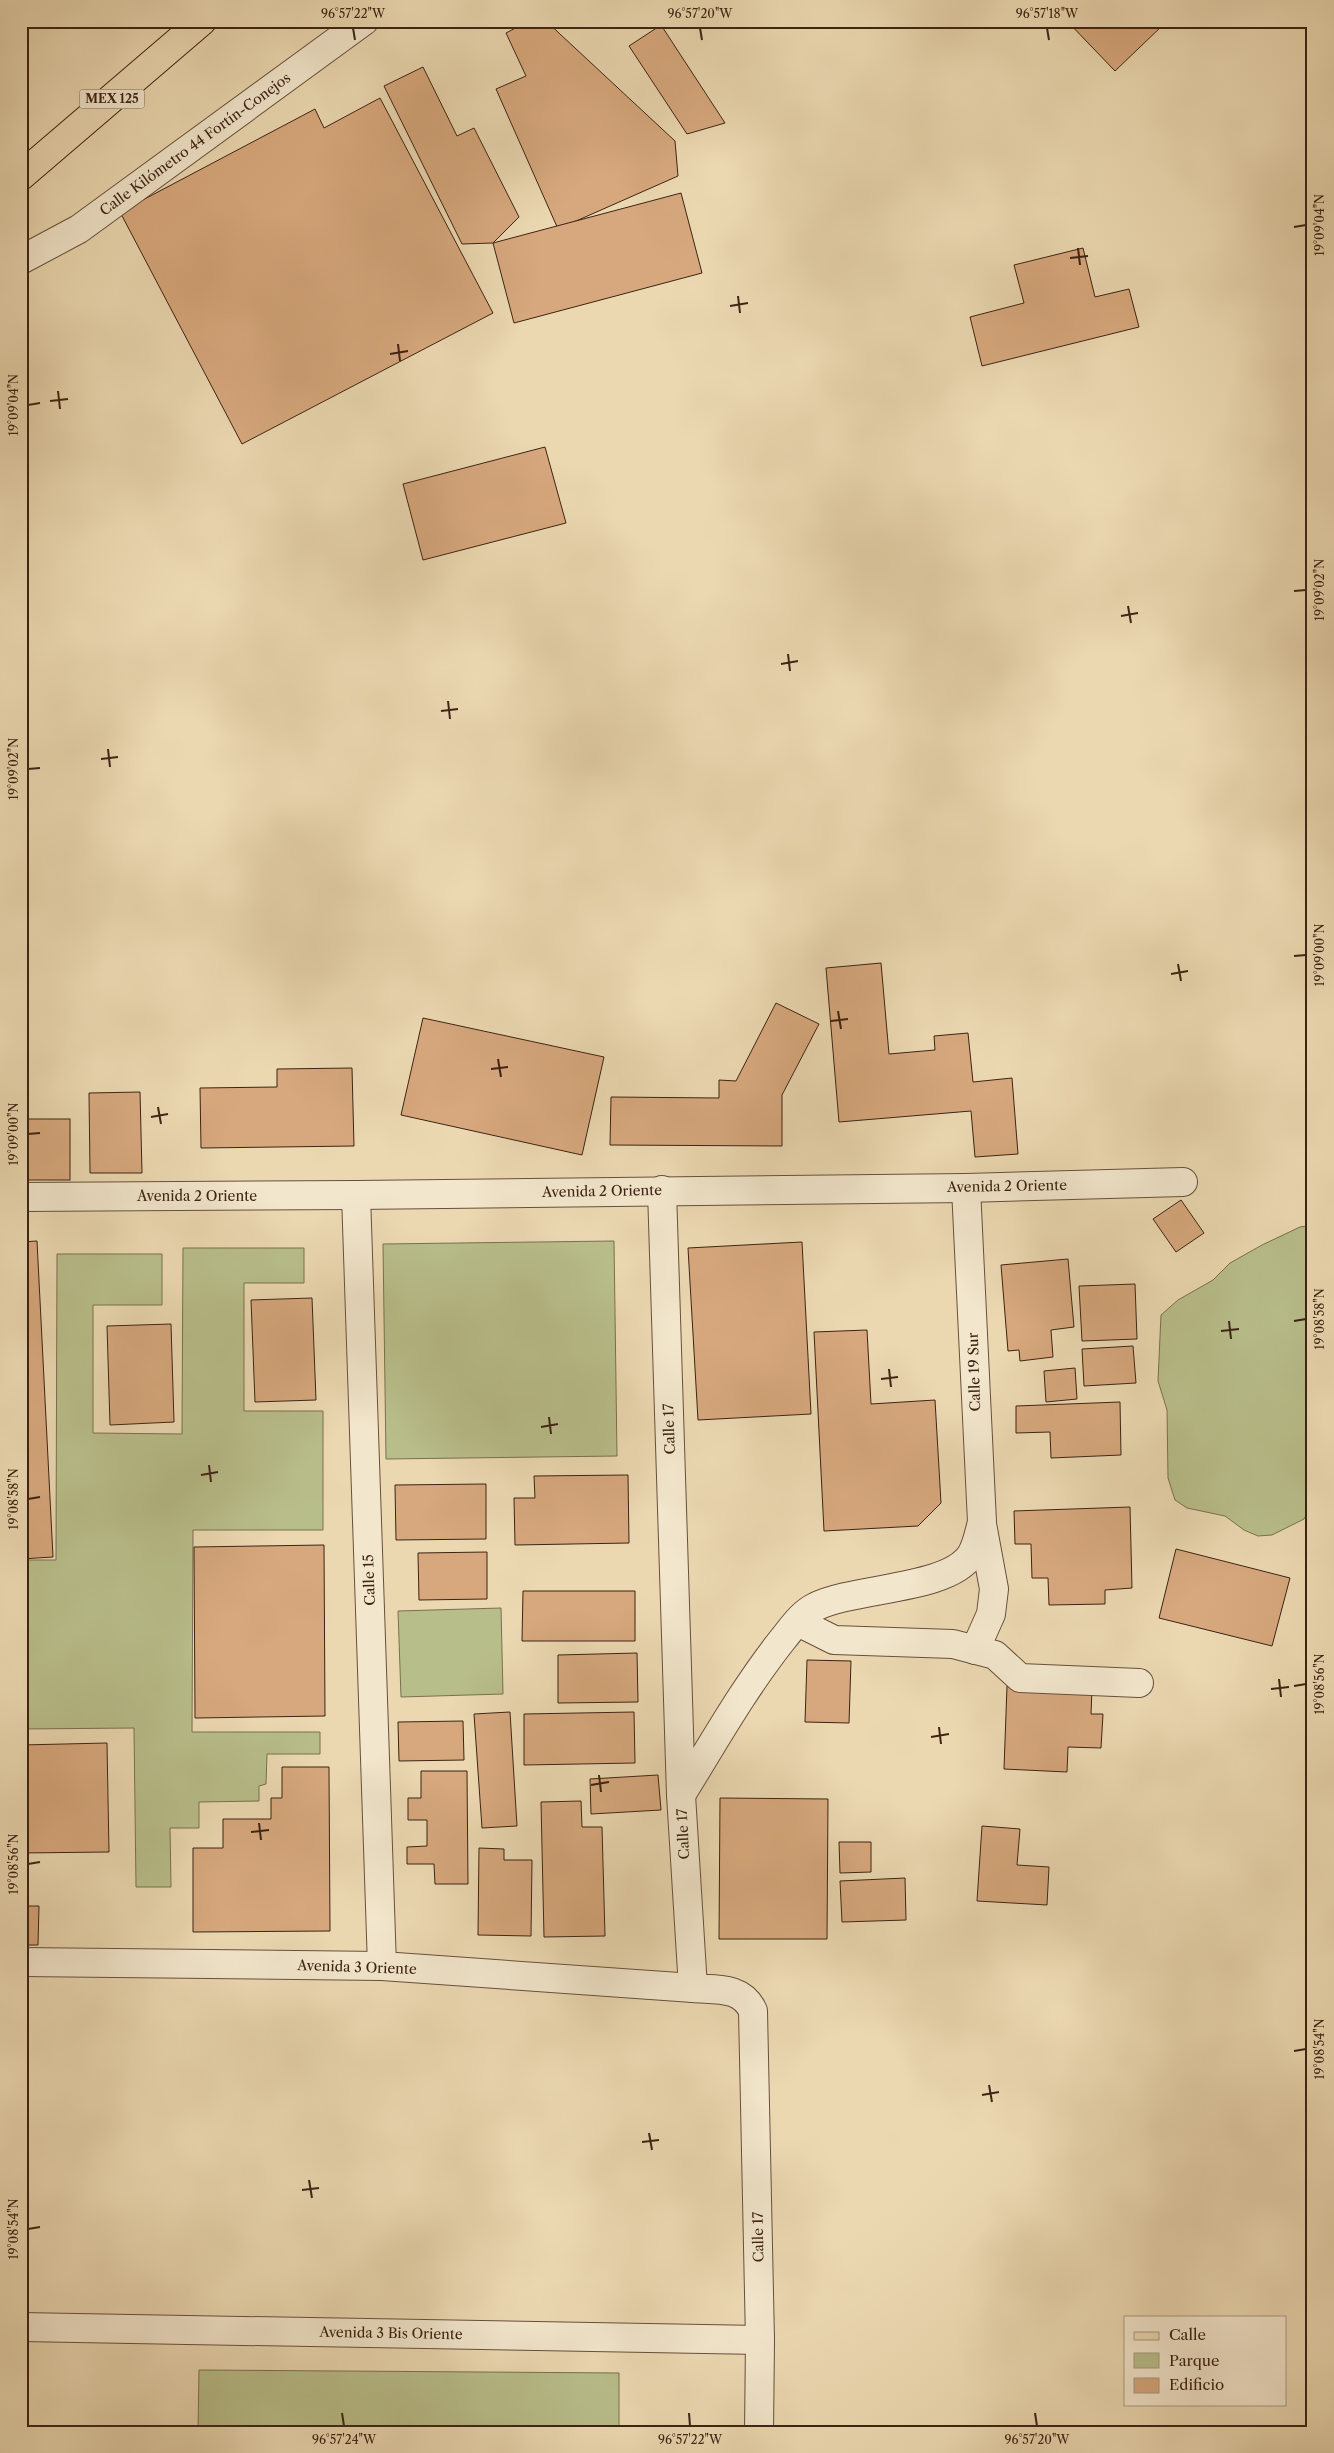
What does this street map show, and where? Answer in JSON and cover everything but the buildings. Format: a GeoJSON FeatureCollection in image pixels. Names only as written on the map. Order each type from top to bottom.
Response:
{"type":"FeatureCollection","features":[{"type":"Feature","properties":{"kind":"main road","name":"MEX 125"},"geometry":{"type":"LineString","coordinates":[[21,176],[202,21]]}},
{"type":"Feature","properties":{"kind":"street","name":"Calle Kilómetro 44 Fortín-Conejos"},"geometry":{"type":"LineString","coordinates":[[21,260],[79,229],[364,21]]}},
{"type":"Feature","properties":{"kind":"street","name":"Avenida 2 Oriente"},"geometry":{"type":"LineString","coordinates":[[21,1197],[966,1188],[1184,1182]]}},
{"type":"Feature","properties":{"kind":"street","name":"Calle 19 Sur"},"geometry":{"type":"LineString","coordinates":[[798,1622],[812,1608],[827,1601],[847,1595],[934,1578],[958,1568],[971,1555],[976,1543],[982,1522],[966,1188]]}},
{"type":"Feature","properties":{"kind":"street","name":"Calle 17"},"geometry":{"type":"LineString","coordinates":[[662,1190],[681,1795],[692,1988],[729,1990],[741,1994],[749,2002],[753,2011],[760,2340],[759,2432]]}},
{"type":"Feature","properties":{"kind":"street","name":"Calle 15"},"geometry":{"type":"LineString","coordinates":[[356,1195],[382,1966]]}},
{"type":"Feature","properties":{"kind":"street"},"geometry":{"type":"LineString","coordinates":[[975,1650],[991,1614],[994,1590],[982,1522]]}},
{"type":"Feature","properties":{"kind":"street"},"geometry":{"type":"LineString","coordinates":[[681,1795],[756,1674],[798,1622],[834,1640],[952,1644],[995,1655],[1020,1678],[1139,1683]]}},
{"type":"Feature","properties":{"kind":"street","name":"Avenida 3 Oriente"},"geometry":{"type":"LineString","coordinates":[[21,1962],[382,1966],[692,1988]]}},
{"type":"Feature","properties":{"kind":"street","name":"Avenida 3 Bis Oriente"},"geometry":{"type":"LineString","coordinates":[[21,2327],[760,2340]]}},
{"type":"Feature","properties":{"kind":"green space"},"geometry":{"type":"Polygon","coordinates":[[[1313,1225],[1313,1471],[1310,1508],[1304,1519],[1272,1535],[1258,1536],[1244,1530],[1225,1516],[1187,1508],[1175,1500],[1168,1478],[1167,1410],[1158,1381],[1161,1315],[1178,1300],[1213,1280],[1230,1263],[1300,1227],[1313,1225]]]}},
{"type":"Feature","properties":{"kind":"green space"},"geometry":{"type":"Polygon","coordinates":[[[614,1241],[617,1456],[386,1459],[383,1244],[614,1241]]]}},
{"type":"Feature","properties":{"kind":"green space"},"geometry":{"type":"Polygon","coordinates":[[[183,1248],[304,1248],[304,1283],[244,1283],[244,1411],[323,1411],[323,1530],[193,1530],[192,1732],[320,1732],[320,1754],[267,1754],[266,1784],[259,1786],[259,1801],[199,1802],[199,1828],[170,1828],[171,1887],[136,1887],[134,1728],[21,1729],[21,1560],[56,1560],[57,1254],[162,1254],[162,1305],[93,1305],[93,1433],[182,1434],[183,1248]]]}},
{"type":"Feature","properties":{"kind":"green space"},"geometry":{"type":"Polygon","coordinates":[[[501,1608],[503,1694],[401,1697],[398,1611],[501,1608]]]}},
{"type":"Feature","properties":{"kind":"green space"},"geometry":{"type":"Polygon","coordinates":[[[199,2370],[619,2373],[619,2432],[198,2432],[199,2370]]]}}]}
